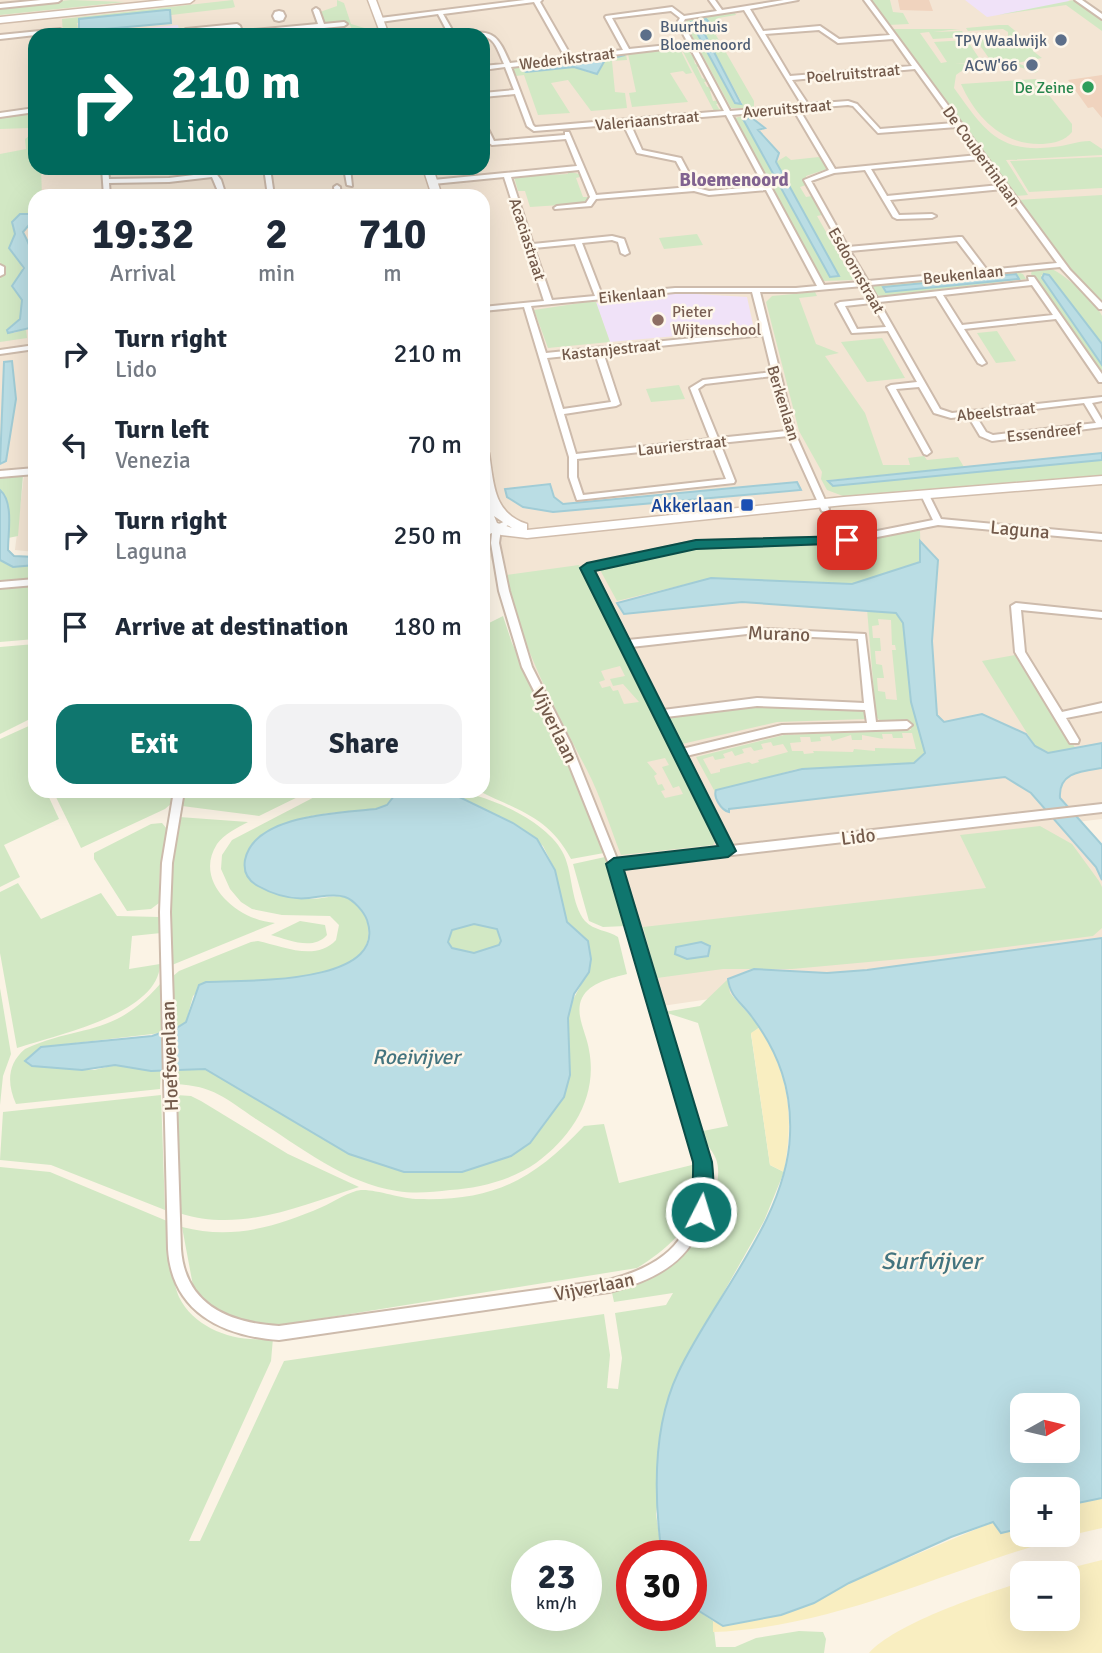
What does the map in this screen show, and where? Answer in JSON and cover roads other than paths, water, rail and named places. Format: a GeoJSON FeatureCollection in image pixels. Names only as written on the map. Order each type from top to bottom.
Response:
{"type":"FeatureCollection","features":[{"type":"Feature","properties":{"kind":"street"},"geometry":{"type":"LineString","coordinates":[[0,6],[58,0]]}},
{"type":"Feature","properties":{"kind":"street"},"geometry":{"type":"LineString","coordinates":[[0,20],[128,3],[190,0]]}},
{"type":"Feature","properties":{"kind":"street"},"geometry":{"type":"LineString","coordinates":[[372,0],[383,28]]}},
{"type":"Feature","properties":{"kind":"street"},"geometry":{"type":"LineString","coordinates":[[380,20],[440,13],[497,2],[538,0],[569,58]]}},
{"type":"Feature","properties":{"kind":"street"},"geometry":{"type":"LineString","coordinates":[[712,0],[721,12]]}},
{"type":"Feature","properties":{"kind":"street"},"geometry":{"type":"LineString","coordinates":[[627,51],[608,17],[672,9],[683,18],[795,0]]}},
{"type":"Feature","properties":{"kind":"street","name":"De Coubertinlaan"},"geometry":{"type":"LineString","coordinates":[[867,0],[1062,265],[1102,307]]}},
{"type":"Feature","properties":{"kind":"street"},"geometry":{"type":"LineString","coordinates":[[1077,0],[1102,17]]}},
{"type":"Feature","properties":{"kind":"street"},"geometry":{"type":"LineString","coordinates":[[746,8],[806,107]]}},
{"type":"Feature","properties":{"kind":"street"},"geometry":{"type":"LineString","coordinates":[[316,10],[320,26]]}},
{"type":"Feature","properties":{"kind":"street"},"geometry":{"type":"LineString","coordinates":[[440,13],[448,28]]}},
{"type":"Feature","properties":{"kind":"street"},"geometry":{"type":"LineString","coordinates":[[59,14],[60,28]]}},
{"type":"Feature","properties":{"kind":"street"},"geometry":{"type":"LineString","coordinates":[[683,18],[680,23],[822,288]]}},
{"type":"Feature","properties":{"kind":"street"},"geometry":{"type":"LineString","coordinates":[[300,28],[344,24]]}},
{"type":"Feature","properties":{"kind":"street"},"geometry":{"type":"LineString","coordinates":[[761,33],[820,28],[838,41],[894,37]]}},
{"type":"Feature","properties":{"kind":"street"},"geometry":{"type":"LineString","coordinates":[[0,37],[28,35]]}},
{"type":"Feature","properties":{"kind":"street"},"geometry":{"type":"LineString","coordinates":[[490,36],[507,65],[518,92],[490,94]]}},
{"type":"Feature","properties":{"kind":"street","name":"Wederikstraat"},"geometry":{"type":"LineString","coordinates":[[490,67],[692,44]]}},
{"type":"Feature","properties":{"kind":"street","name":"Poelruitstraat"},"geometry":{"type":"LineString","coordinates":[[789,78],[917,68]]}},
{"type":"Feature","properties":{"kind":"street","name":"Valeriaanstraat"},"geometry":{"type":"LineString","coordinates":[[518,92],[531,128],[729,113]]}},
{"type":"Feature","properties":{"kind":"street","name":"Averuitstraat"},"geometry":{"type":"LineString","coordinates":[[729,113],[852,104],[874,128],[881,131],[959,125]]}},
{"type":"Feature","properties":{"kind":"street"},"geometry":{"type":"LineString","coordinates":[[795,108],[833,171],[982,157]]}},
{"type":"Feature","properties":{"kind":"street"},"geometry":{"type":"LineString","coordinates":[[0,115],[28,111]]}},
{"type":"Feature","properties":{"kind":"street"},"geometry":{"type":"LineString","coordinates":[[626,122],[639,152],[679,159],[694,189]]}},
{"type":"Feature","properties":{"kind":"street"},"geometry":{"type":"LineString","coordinates":[[565,127],[593,197]]}},
{"type":"Feature","properties":{"kind":"street"},"geometry":{"type":"LineString","coordinates":[[490,139],[492,143],[569,137]]}},
{"type":"Feature","properties":{"kind":"street"},"geometry":{"type":"LineString","coordinates":[[866,167],[898,218],[932,216]]}},
{"type":"Feature","properties":{"kind":"street"},"geometry":{"type":"LineString","coordinates":[[433,182],[580,168]]}},
{"type":"Feature","properties":{"kind":"street","name":"Esdoornstraat"},"geometry":{"type":"LineString","coordinates":[[833,171],[807,180],[922,384]]}},
{"type":"Feature","properties":{"kind":"street"},"geometry":{"type":"LineString","coordinates":[[106,175],[107,189]]}},
{"type":"Feature","properties":{"kind":"street"},"geometry":{"type":"LineString","coordinates":[[106,181],[169,180],[196,175]]}},
{"type":"Feature","properties":{"kind":"street"},"geometry":{"type":"LineString","coordinates":[[348,175],[350,186]]}},
{"type":"Feature","properties":{"kind":"street"},"geometry":{"type":"LineString","coordinates":[[430,175],[434,189]]}},
{"type":"Feature","properties":{"kind":"street","name":"Acaciastraat"},"geometry":{"type":"LineString","coordinates":[[507,175],[549,303]]}},
{"type":"Feature","properties":{"kind":"street"},"geometry":{"type":"LineString","coordinates":[[885,198],[1004,187]]}},
{"type":"Feature","properties":{"kind":"street"},"geometry":{"type":"LineString","coordinates":[[593,197],[694,189],[709,193],[768,188]]}},
{"type":"Feature","properties":{"kind":"street"},"geometry":{"type":"LineString","coordinates":[[557,208],[589,205],[593,197]]}},
{"type":"Feature","properties":{"kind":"street"},"geometry":{"type":"LineString","coordinates":[[530,246],[617,239],[625,253]]}},
{"type":"Feature","properties":{"kind":"street"},"geometry":{"type":"LineString","coordinates":[[845,249],[959,239],[984,271]]}},
{"type":"Feature","properties":{"kind":"street"},"geometry":{"type":"LineString","coordinates":[[578,241],[599,297]]}},
{"type":"Feature","properties":{"kind":"street","name":"Beukenlaan"},"geometry":{"type":"LineString","coordinates":[[865,283],[1062,265]]}},
{"type":"Feature","properties":{"kind":"street"},"geometry":{"type":"LineString","coordinates":[[0,267],[0,274]]}},
{"type":"Feature","properties":{"kind":"street"},"geometry":{"type":"LineString","coordinates":[[1023,268],[1102,380]]}},
{"type":"Feature","properties":{"kind":"street","name":"Eikenlaan"},"geometry":{"type":"LineString","coordinates":[[490,308],[685,290],[756,292],[865,283]]}},
{"type":"Feature","properties":{"kind":"street","name":"Beukenlaan"},"geometry":{"type":"LineString","coordinates":[[891,329],[855,331],[839,304],[1034,283]]}},
{"type":"Feature","properties":{"kind":"street","name":"Berkenlaan"},"geometry":{"type":"LineString","coordinates":[[756,292],[790,433],[824,506]]}},
{"type":"Feature","properties":{"kind":"street"},"geometry":{"type":"LineString","coordinates":[[939,293],[982,363]]}},
{"type":"Feature","properties":{"kind":"street"},"geometry":{"type":"LineString","coordinates":[[527,305],[573,457],[573,477],[580,498],[731,481],[694,388],[696,384],[774,374]]}},
{"type":"Feature","properties":{"kind":"street"},"geometry":{"type":"LineString","coordinates":[[961,327],[1057,317]]}},
{"type":"Feature","properties":{"kind":"street","name":"Kastanjestraat"},"geometry":{"type":"LineString","coordinates":[[543,356],[764,333]]}},
{"type":"Feature","properties":{"kind":"street"},"geometry":{"type":"LineString","coordinates":[[0,352],[28,348]]}},
{"type":"Feature","properties":{"kind":"street"},"geometry":{"type":"LineString","coordinates":[[560,412],[616,404],[598,351]]}},
{"type":"Feature","properties":{"kind":"street"},"geometry":{"type":"LineString","coordinates":[[922,384],[891,387],[927,452]]}},
{"type":"Feature","properties":{"kind":"street","name":"Abeelstraat"},"geometry":{"type":"LineString","coordinates":[[922,384],[937,411],[951,416],[1102,399]]}},
{"type":"Feature","properties":{"kind":"street","name":"Essendreef"},"geometry":{"type":"LineString","coordinates":[[971,414],[983,434],[992,438],[1101,425],[1087,401]]}},
{"type":"Feature","properties":{"kind":"street","name":"Laurierstraat"},"geometry":{"type":"LineString","coordinates":[[573,457],[790,433]]}},
{"type":"Feature","properties":{"kind":"street"},"geometry":{"type":"LineString","coordinates":[[0,474],[28,472]]}},
{"type":"Feature","properties":{"kind":"street"},"geometry":{"type":"LineString","coordinates":[[490,522],[515,534],[1102,480]]}},
{"type":"Feature","properties":{"kind":"street"},"geometry":{"type":"LineString","coordinates":[[925,495],[938,522]]}},
{"type":"Feature","properties":{"kind":"street","name":"Laguna"},"geometry":{"type":"LineString","coordinates":[[625,644],[587,568],[696,544],[847,540],[938,522],[1102,537]]}},
{"type":"Feature","properties":{"kind":"street"},"geometry":{"type":"LineString","coordinates":[[490,531],[503,526]]}},
{"type":"Feature","properties":{"kind":"street","name":"Vijverlaan"},"geometry":{"type":"LineString","coordinates":[[206,1313],[228,1326],[279,1333],[609,1286],[632,1281],[672,1258],[688,1238],[701,1212],[705,1186],[702,1162],[614,864],[566,744],[527,667],[504,592],[495,543],[503,526]]}},
{"type":"Feature","properties":{"kind":"street"},"geometry":{"type":"LineString","coordinates":[[0,585],[28,583]]}},
{"type":"Feature","properties":{"kind":"street"},"geometry":{"type":"LineString","coordinates":[[1074,740],[1020,652],[1016,606],[1102,615]]}},
{"type":"Feature","properties":{"kind":"street","name":"Murano"},"geometry":{"type":"LineString","coordinates":[[625,644],[747,631],[862,636],[872,727]]}},
{"type":"Feature","properties":{"kind":"street"},"geometry":{"type":"LineString","coordinates":[[625,644],[728,851]]}},
{"type":"Feature","properties":{"kind":"street"},"geometry":{"type":"LineString","coordinates":[[660,714],[757,702],[868,707]]}},
{"type":"Feature","properties":{"kind":"street"},"geometry":{"type":"LineString","coordinates":[[1059,716],[1102,707]]}},
{"type":"Feature","properties":{"kind":"street"},"geometry":{"type":"LineString","coordinates":[[680,754],[782,729],[907,725]]}},
{"type":"Feature","properties":{"kind":"street","name":"Hoefsvenlaan"},"geometry":{"type":"LineString","coordinates":[[178,798],[165,885],[176,1266],[188,1292],[206,1313]]}},
{"type":"Feature","properties":{"kind":"street","name":"Lido"},"geometry":{"type":"LineString","coordinates":[[614,864],[1102,808]]}},
{"type":"Feature","properties":{"kind":"water"},"geometry":{"type":"Polygon","coordinates":[[[170,10],[171,23],[79,28],[79,19],[170,10]]]}},
{"type":"Feature","properties":{"kind":"water"},"geometry":{"type":"Polygon","coordinates":[[[706,19],[709,22],[702,29],[741,104],[735,103],[691,22],[706,19]]]}},
{"type":"Feature","properties":{"kind":"water"},"geometry":{"type":"Polygon","coordinates":[[[625,55],[605,60],[597,74],[574,67],[526,72],[523,70],[625,55]]]}},
{"type":"Feature","properties":{"kind":"water"},"geometry":{"type":"Polygon","coordinates":[[[752,118],[765,128],[758,130],[779,153],[776,162],[839,276],[830,277],[743,119],[752,118]]]}},
{"type":"Feature","properties":{"kind":"water"},"geometry":{"type":"Polygon","coordinates":[[[20,214],[28,214],[28,226],[23,232],[28,243],[28,328],[8,333],[7,330],[20,319],[22,300],[12,286],[24,268],[9,248],[15,234],[12,222],[20,214]]]}},
{"type":"Feature","properties":{"kind":"water"},"geometry":{"type":"Polygon","coordinates":[[[1016,274],[1019,279],[886,292],[883,287],[1016,274]]]}},
{"type":"Feature","properties":{"kind":"water"},"geometry":{"type":"Polygon","coordinates":[[[1044,274],[1049,275],[1102,344],[1102,365],[1042,278],[1044,274]]]}},
{"type":"Feature","properties":{"kind":"water"},"geometry":{"type":"Polygon","coordinates":[[[12,361],[16,399],[6,461],[0,464],[4,362],[12,361]]]}},
{"type":"Feature","properties":{"kind":"water"},"geometry":{"type":"Polygon","coordinates":[[[1102,453],[1102,460],[833,486],[828,481],[1102,453]]]}},
{"type":"Feature","properties":{"kind":"water"},"geometry":{"type":"Polygon","coordinates":[[[797,482],[801,490],[553,512],[523,507],[507,497],[505,489],[550,484],[554,497],[563,504],[797,482]]]}},
{"type":"Feature","properties":{"kind":"water"},"geometry":{"type":"Polygon","coordinates":[[[0,490],[9,510],[8,550],[14,556],[28,557],[28,566],[13,567],[0,560],[0,490]]]}},
{"type":"Feature","properties":{"kind":"water"},"geometry":{"type":"Polygon","coordinates":[[[920,541],[938,560],[932,641],[937,715],[944,722],[982,714],[1026,734],[1035,746],[1048,753],[1102,743],[1102,768],[1079,772],[1067,778],[1060,789],[1060,798],[1102,845],[1102,880],[1096,867],[1031,793],[1005,777],[729,809],[729,812],[721,806],[716,790],[802,769],[914,763],[925,753],[911,702],[903,623],[896,613],[742,602],[624,614],[617,603],[711,578],[852,584],[920,562],[920,541]]]}},
{"type":"Feature","properties":{"kind":"water","name":"Roeivijver"},"geometry":{"type":"Polygon","coordinates":[[[392,798],[461,798],[513,823],[537,839],[555,870],[567,922],[588,941],[591,959],[589,972],[574,994],[568,1018],[570,1075],[564,1097],[530,1143],[511,1156],[462,1172],[404,1172],[349,1154],[205,1069],[151,1071],[115,1065],[82,1070],[32,1066],[25,1061],[41,1047],[152,1036],[178,1027],[186,1022],[199,985],[206,982],[309,975],[336,968],[357,957],[368,942],[367,920],[355,903],[341,896],[295,898],[270,892],[254,884],[249,878],[245,872],[245,860],[252,845],[264,833],[281,825],[322,815],[376,809],[387,805],[392,798]],[[474,924],[452,930],[448,942],[452,948],[474,953],[499,945],[501,941],[497,929],[474,924]]]}},
{"type":"Feature","properties":{"kind":"water","name":"Surfvijver"},"geometry":{"type":"Polygon","coordinates":[[[1102,938],[1102,1498],[1080,1503],[1080,1477],[1010,1477],[1010,1531],[1001,1533],[993,1522],[951,1537],[849,1583],[814,1603],[781,1615],[723,1626],[707,1616],[707,1540],[660,1540],[657,1463],[663,1417],[678,1373],[762,1228],[786,1166],[790,1118],[782,1073],[770,1044],[734,995],[728,979],[754,969],[827,973],[1102,938]]]}},
{"type":"Feature","properties":{"kind":"water"},"geometry":{"type":"Polygon","coordinates":[[[701,942],[710,946],[708,956],[687,959],[675,954],[676,947],[701,942]]]}},
{"type":"Feature","properties":{"kind":"place","name":"Buurthuis Bloemenoord"},"geometry":{"type":"Point","coordinates":[646,35]}},
{"type":"Feature","properties":{"kind":"place","name":"TPV Waalwijk"},"geometry":{"type":"Point","coordinates":[1061,40]}},
{"type":"Feature","properties":{"kind":"place","name":"ACW'66"},"geometry":{"type":"Point","coordinates":[1032,65]}},
{"type":"Feature","properties":{"kind":"place","name":"De Zeine"},"geometry":{"type":"Point","coordinates":[1088,87]}},
{"type":"Feature","properties":{"kind":"place","name":"Pieter Wijtenschool"},"geometry":{"type":"Point","coordinates":[658,320]}},
{"type":"Feature","properties":{"kind":"place","name":"Akkerlaan"},"geometry":{"type":"Point","coordinates":[747,505]}},
{"type":"Feature","properties":{"kind":"district","name":"Bloemenoord"},"geometry":{"type":"Point","coordinates":[734,179]}}]}
